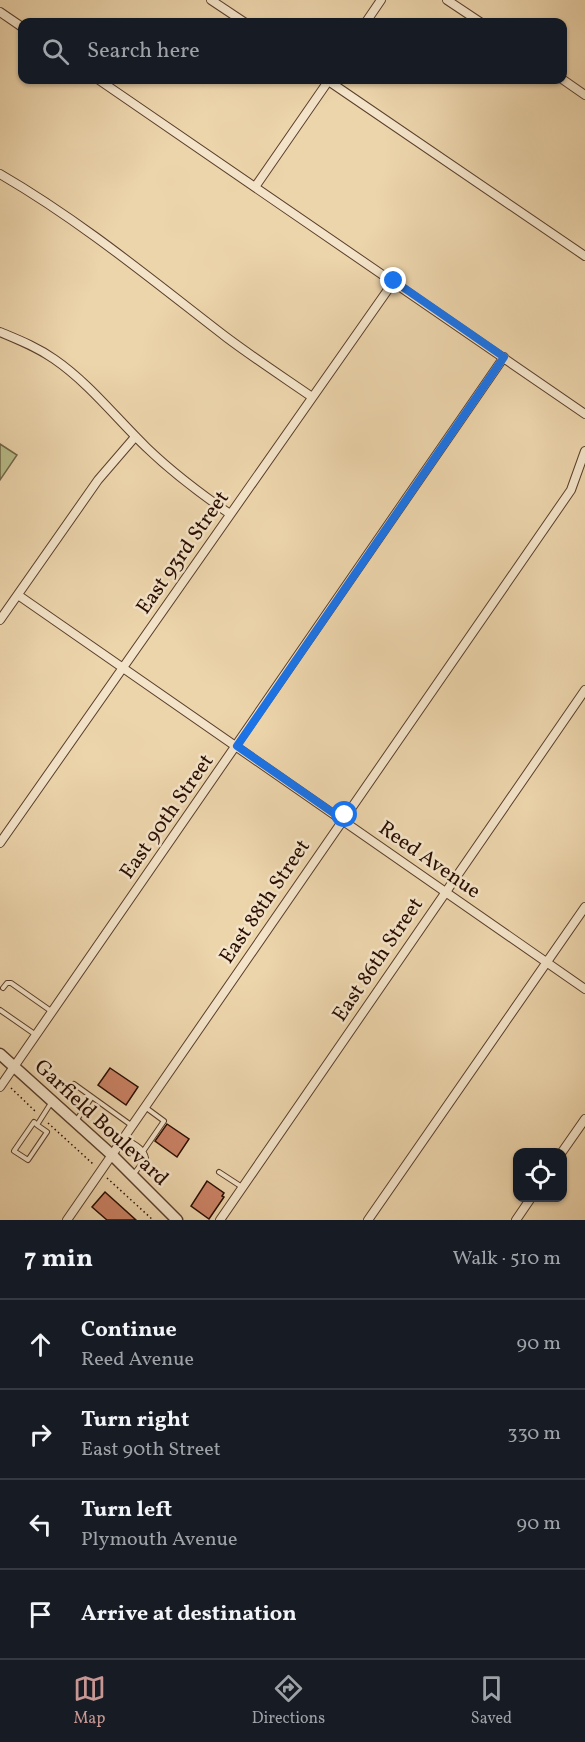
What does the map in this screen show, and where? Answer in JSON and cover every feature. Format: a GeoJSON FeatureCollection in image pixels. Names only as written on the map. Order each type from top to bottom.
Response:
{"type":"FeatureCollection","features":[{"type":"Feature","properties":{"kind":"street"},"geometry":{"type":"LineString","coordinates":[[212,0],[238,18]]}},
{"type":"Feature","properties":{"kind":"street"},"geometry":{"type":"LineString","coordinates":[[369,18],[381,0]]}},
{"type":"Feature","properties":{"kind":"street"},"geometry":{"type":"LineString","coordinates":[[447,0],[474,18]]}},
{"type":"Feature","properties":{"kind":"street"},"geometry":{"type":"LineString","coordinates":[[0,12],[18,24]]}},
{"type":"Feature","properties":{"kind":"street"},"geometry":{"type":"LineString","coordinates":[[567,82],[585,95]]}},
{"type":"Feature","properties":{"kind":"street"},"geometry":{"type":"LineString","coordinates":[[105,84],[585,414]]}},
{"type":"Feature","properties":{"kind":"street"},"geometry":{"type":"LineString","coordinates":[[255,187],[325,84]]}},
{"type":"Feature","properties":{"kind":"street"},"geometry":{"type":"LineString","coordinates":[[334,84],[585,256]]}},
{"type":"Feature","properties":{"kind":"street"},"geometry":{"type":"LineString","coordinates":[[0,174],[87,229],[236,344],[312,398]]}},
{"type":"Feature","properties":{"kind":"street","name":"East 93rd Street"},"geometry":{"type":"LineString","coordinates":[[0,843],[394,281]]}},
{"type":"Feature","properties":{"kind":"street"},"geometry":{"type":"LineString","coordinates":[[0,332],[37,348],[63,365],[84,383],[135,437],[183,479],[230,514]]}},
{"type":"Feature","properties":{"kind":"street","name":"East 90th Street"},"geometry":{"type":"LineString","coordinates":[[0,1088],[504,357]]}},
{"type":"Feature","properties":{"kind":"street"},"geometry":{"type":"LineString","coordinates":[[0,620],[98,480],[135,437]]}},
{"type":"Feature","properties":{"kind":"street","name":"East 88th Street"},"geometry":{"type":"LineString","coordinates":[[67,1220],[571,490],[585,451]]}},
{"type":"Feature","properties":{"kind":"street","name":"Reed Avenue"},"geometry":{"type":"LineString","coordinates":[[18,595],[585,989]]}},
{"type":"Feature","properties":{"kind":"street","name":"East 86th Street"},"geometry":{"type":"LineString","coordinates":[[220,1220],[585,690]]}},
{"type":"Feature","properties":{"kind":"street"},"geometry":{"type":"LineString","coordinates":[[368,1220],[585,907]]}},
{"type":"Feature","properties":{"kind":"street","name":"Garfield Boulevard"},"geometry":{"type":"LineString","coordinates":[[0,1054],[112,1155],[177,1220]]}},
{"type":"Feature","properties":{"kind":"street"},"geometry":{"type":"LineString","coordinates":[[565,1148],[585,1119]]}},
{"type":"Feature","properties":{"kind":"street"},"geometry":{"type":"LineString","coordinates":[[516,1220],[528,1202]]}},
{"type":"Feature","properties":{"kind":"lane"},"geometry":{"type":"LineString","coordinates":[[3,988],[6,983],[11,983],[53,1012]]}},
{"type":"Feature","properties":{"kind":"lane"},"geometry":{"type":"LineString","coordinates":[[0,1010],[36,1036]]}},
{"type":"Feature","properties":{"kind":"lane"},"geometry":{"type":"LineString","coordinates":[[74,1084],[132,1125]]}},
{"type":"Feature","properties":{"kind":"lane"},"geometry":{"type":"LineString","coordinates":[[75,1122],[92,1097]]}},
{"type":"Feature","properties":{"kind":"lane"},"geometry":{"type":"LineString","coordinates":[[37,1125],[53,1102]]}},
{"type":"Feature","properties":{"kind":"lane"},"geometry":{"type":"LineString","coordinates":[[144,1150],[164,1121],[145,1107]]}},
{"type":"Feature","properties":{"kind":"lane"},"geometry":{"type":"LineString","coordinates":[[34,1122],[37,1125],[47,1132],[28,1160],[14,1151],[34,1122]]}},
{"type":"Feature","properties":{"kind":"lane"},"geometry":{"type":"LineString","coordinates":[[124,1137],[144,1150],[146,1158],[133,1176]]}},
{"type":"Feature","properties":{"kind":"lane"},"geometry":{"type":"LineString","coordinates":[[219,1172],[242,1187]]}},
{"type":"Feature","properties":{"kind":"path"},"geometry":{"type":"LineString","coordinates":[[14,1092],[93,1164]]}},
{"type":"Feature","properties":{"kind":"path"},"geometry":{"type":"LineString","coordinates":[[110,1181],[153,1220]]}},
{"type":"Feature","properties":{"kind":"green space"},"geometry":{"type":"Polygon","coordinates":[[[0,444],[17,455],[0,480],[0,444]]]}},
{"type":"Feature","properties":{"kind":"building"},"geometry":{"type":"Polygon","coordinates":[[[110,1068],[138,1087],[126,1105],[98,1085],[110,1068]]]}},
{"type":"Feature","properties":{"kind":"building"},"geometry":{"type":"Polygon","coordinates":[[[167,1124],[189,1139],[177,1157],[155,1141],[167,1124]]]}},
{"type":"Feature","properties":{"kind":"building"},"geometry":{"type":"Polygon","coordinates":[[[207,1181],[224,1193],[222,1196],[224,1197],[209,1219],[191,1206],[207,1181]]]}},
{"type":"Feature","properties":{"kind":"building"},"geometry":{"type":"Polygon","coordinates":[[[105,1192],[136,1220],[107,1220],[92,1207],[105,1192]]]}},
{"type":"Feature","properties":{"kind":"route"},"geometry":{"type":"LineString","coordinates":[[345,815],[342,819],[237,746],[504,357],[394,281]]}}]}
